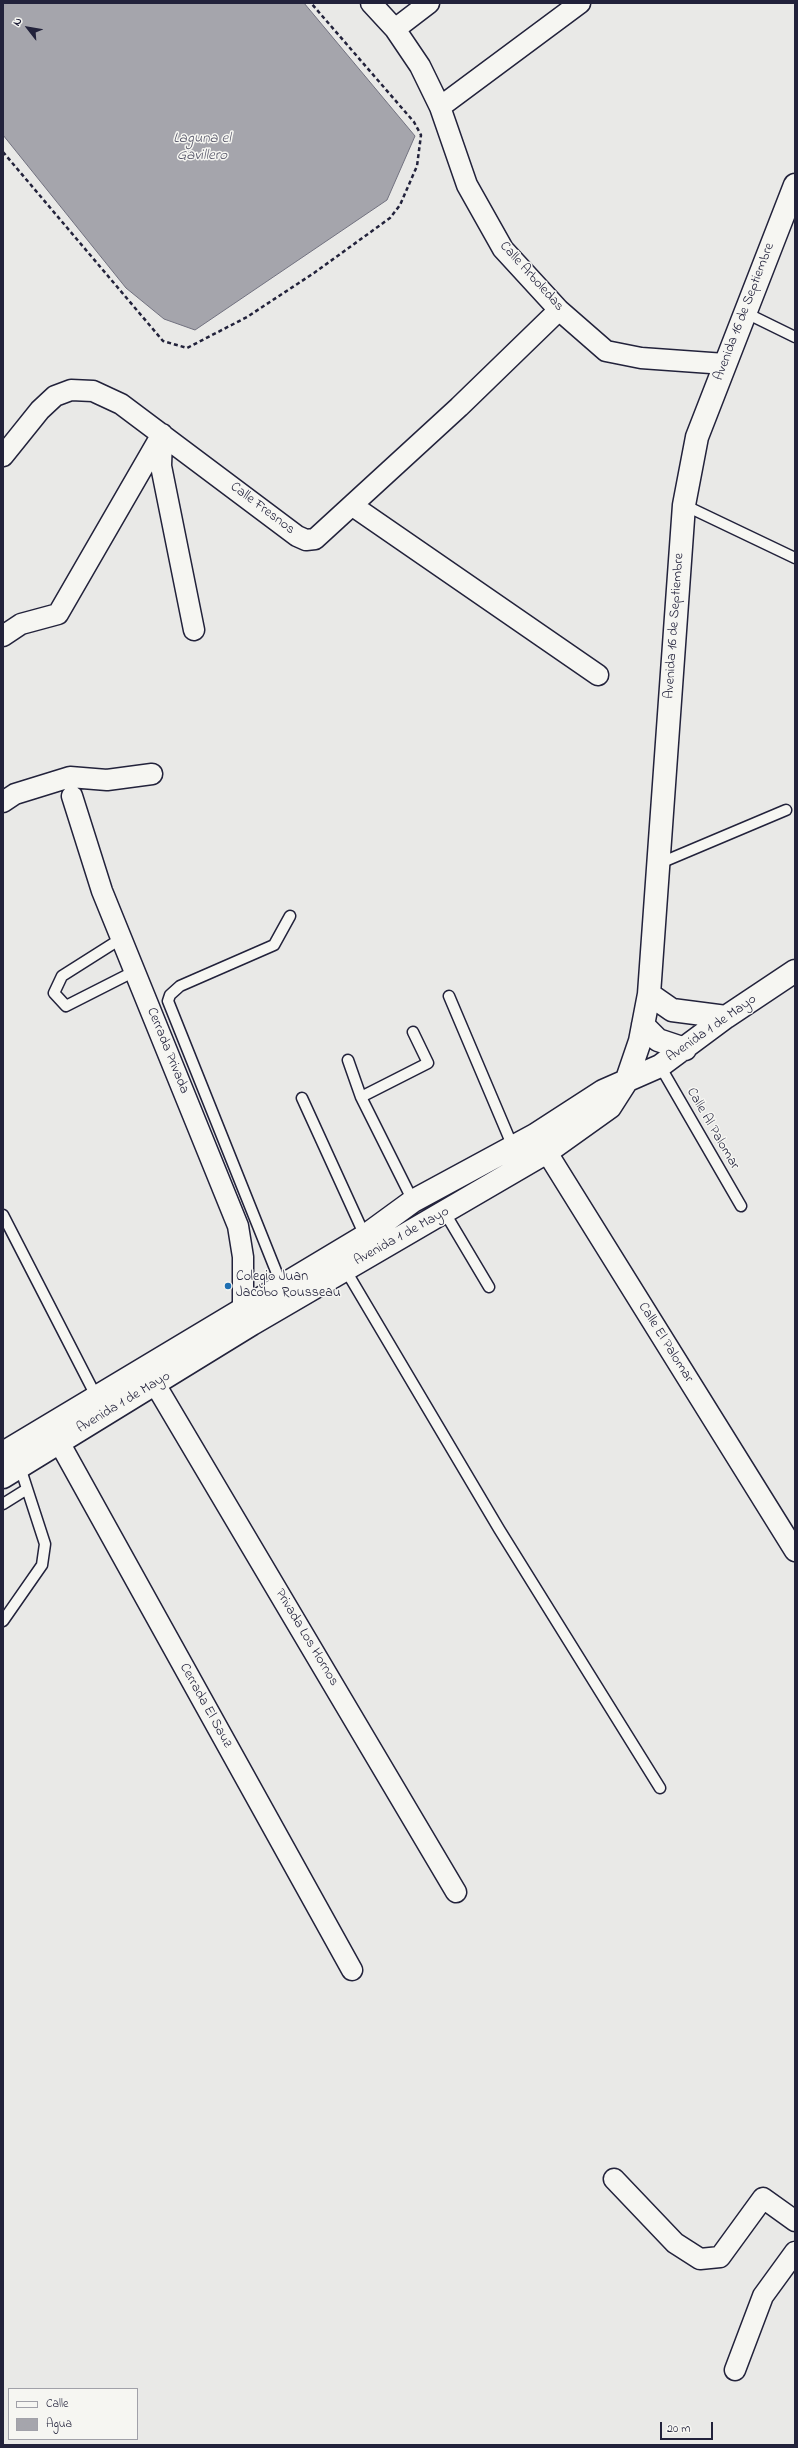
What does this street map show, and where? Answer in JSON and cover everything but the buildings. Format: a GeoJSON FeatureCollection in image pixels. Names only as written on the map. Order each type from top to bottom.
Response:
{"type":"FeatureCollection","features":[{"type":"Feature","properties":{"kind":"main road","name":"Avenida 16 de Septiembre"},"geometry":{"type":"LineString","coordinates":[[626,1082],[643,1025],[649,994],[684,504],[697,438],[744,312],[795,185]]}},
{"type":"Feature","properties":{"kind":"main road","name":"Avenida 1 de Mayo"},"geometry":{"type":"LineString","coordinates":[[12,1472],[345,1269],[445,1213],[541,1143],[610,1107],[626,1082],[660,1066],[726,1018],[793,974]]}},
{"type":"Feature","properties":{"kind":"main road"},"geometry":{"type":"LineString","coordinates":[[649,994],[672,1010],[726,1018]]}},
{"type":"Feature","properties":{"kind":"main road"},"geometry":{"type":"LineString","coordinates":[[643,1025],[658,1040],[685,1049]]}},
{"type":"Feature","properties":{"kind":"main road","name":"Avenida 1 de Mayo"},"geometry":{"type":"LineString","coordinates":[[3,1453],[365,1236],[413,1201],[513,1147],[541,1143]]}},
{"type":"Feature","properties":{"kind":"street","name":"Calle Arboledas"},"geometry":{"type":"LineString","coordinates":[[371,3],[395,29],[420,66],[440,107],[467,185],[503,249],[559,310],[606,351],[641,358],[725,364]]}},
{"type":"Feature","properties":{"kind":"street"},"geometry":{"type":"LineString","coordinates":[[395,29],[429,3]]}},
{"type":"Feature","properties":{"kind":"street"},"geometry":{"type":"LineString","coordinates":[[440,107],[580,3]]}},
{"type":"Feature","properties":{"kind":"street","name":"Calle Fresnos"},"geometry":{"type":"LineString","coordinates":[[3,456],[40,410],[54,396],[71,390],[94,391],[121,404],[296,536],[306,540],[316,539],[459,407],[559,310]]}},
{"type":"Feature","properties":{"kind":"street"},"geometry":{"type":"LineString","coordinates":[[162,434],[160,466],[194,630]]}},
{"type":"Feature","properties":{"kind":"street"},"geometry":{"type":"LineString","coordinates":[[3,636],[21,624],[58,614],[162,434]]}},
{"type":"Feature","properties":{"kind":"street"},"geometry":{"type":"LineString","coordinates":[[353,506],[598,674]]}},
{"type":"Feature","properties":{"kind":"street"},"geometry":{"type":"LineString","coordinates":[[3,802],[15,794],[70,777],[107,780],[152,774]]}},
{"type":"Feature","properties":{"kind":"street","name":"Cerrada Privada"},"geometry":{"type":"LineString","coordinates":[[72,796],[102,891],[238,1226],[243,1257],[243,1309]]}},
{"type":"Feature","properties":{"kind":"street","name":"Calle El Palomar"},"geometry":{"type":"LineString","coordinates":[[541,1143],[795,1551]]}},
{"type":"Feature","properties":{"kind":"street","name":"Privada Los Hornos"},"geometry":{"type":"LineString","coordinates":[[155,1384],[456,1892]]}},
{"type":"Feature","properties":{"kind":"street","name":"Cerrada El Sauz"},"geometry":{"type":"LineString","coordinates":[[59,1442],[352,1970]]}},
{"type":"Feature","properties":{"kind":"street"},"geometry":{"type":"LineString","coordinates":[[614,2179],[675,2243],[700,2259],[720,2258],[762,2198],[795,2221]]}},
{"type":"Feature","properties":{"kind":"street"},"geometry":{"type":"LineString","coordinates":[[735,2370],[763,2296],[795,2252]]}},
{"type":"Feature","properties":{"kind":"lane"},"geometry":{"type":"LineString","coordinates":[[744,312],[795,337]]}},
{"type":"Feature","properties":{"kind":"lane"},"geometry":{"type":"LineString","coordinates":[[684,504],[795,558]]}},
{"type":"Feature","properties":{"kind":"lane"},"geometry":{"type":"LineString","coordinates":[[658,864],[786,810]]}},
{"type":"Feature","properties":{"kind":"lane"},"geometry":{"type":"LineString","coordinates":[[282,1286],[168,1001],[170,995],[180,986],[274,945],[290,916]]}},
{"type":"Feature","properties":{"kind":"lane"},"geometry":{"type":"LineString","coordinates":[[122,938],[62,976],[54,993],[66,1006],[135,971]]}},
{"type":"Feature","properties":{"kind":"lane"},"geometry":{"type":"LineString","coordinates":[[450,996],[513,1147]]}},
{"type":"Feature","properties":{"kind":"lane"},"geometry":{"type":"LineString","coordinates":[[361,1097],[428,1063],[413,1032]]}},
{"type":"Feature","properties":{"kind":"lane"},"geometry":{"type":"LineString","coordinates":[[348,1060],[361,1097],[413,1201]]}},
{"type":"Feature","properties":{"kind":"lane","name":"Calle Al Palomar"},"geometry":{"type":"LineString","coordinates":[[660,1066],[741,1206]]}},
{"type":"Feature","properties":{"kind":"lane"},"geometry":{"type":"LineString","coordinates":[[302,1098],[365,1236]]}},
{"type":"Feature","properties":{"kind":"lane"},"geometry":{"type":"LineString","coordinates":[[445,1213],[489,1287]]}},
{"type":"Feature","properties":{"kind":"lane"},"geometry":{"type":"LineString","coordinates":[[3,1215],[96,1396]]}},
{"type":"Feature","properties":{"kind":"lane"},"geometry":{"type":"LineString","coordinates":[[345,1269],[499,1529],[660,1788]]}},
{"type":"Feature","properties":{"kind":"lane"},"geometry":{"type":"LineString","coordinates":[[3,1621],[42,1565],[46,1544],[27,1489],[12,1472]]}},
{"type":"Feature","properties":{"kind":"lane"},"geometry":{"type":"LineString","coordinates":[[3,1504],[27,1489]]}},
{"type":"Feature","properties":{"kind":"path"},"geometry":{"type":"LineString","coordinates":[[3,152],[163,341],[187,348],[247,317],[314,273],[390,218],[400,205],[417,166],[422,135],[414,122],[311,3]]}},
{"type":"Feature","properties":{"kind":"water","name":"Laguna el Gavillero"},"geometry":{"type":"Polygon","coordinates":[[[3,3],[304,3],[415,136],[387,200],[195,330],[164,319],[126,288],[3,135],[3,3]]]}},
{"type":"Feature","properties":{"kind":"place","name":"Colegio Juan Jacobo Rousseau"},"geometry":{"type":"Point","coordinates":[228,1286]}}]}
